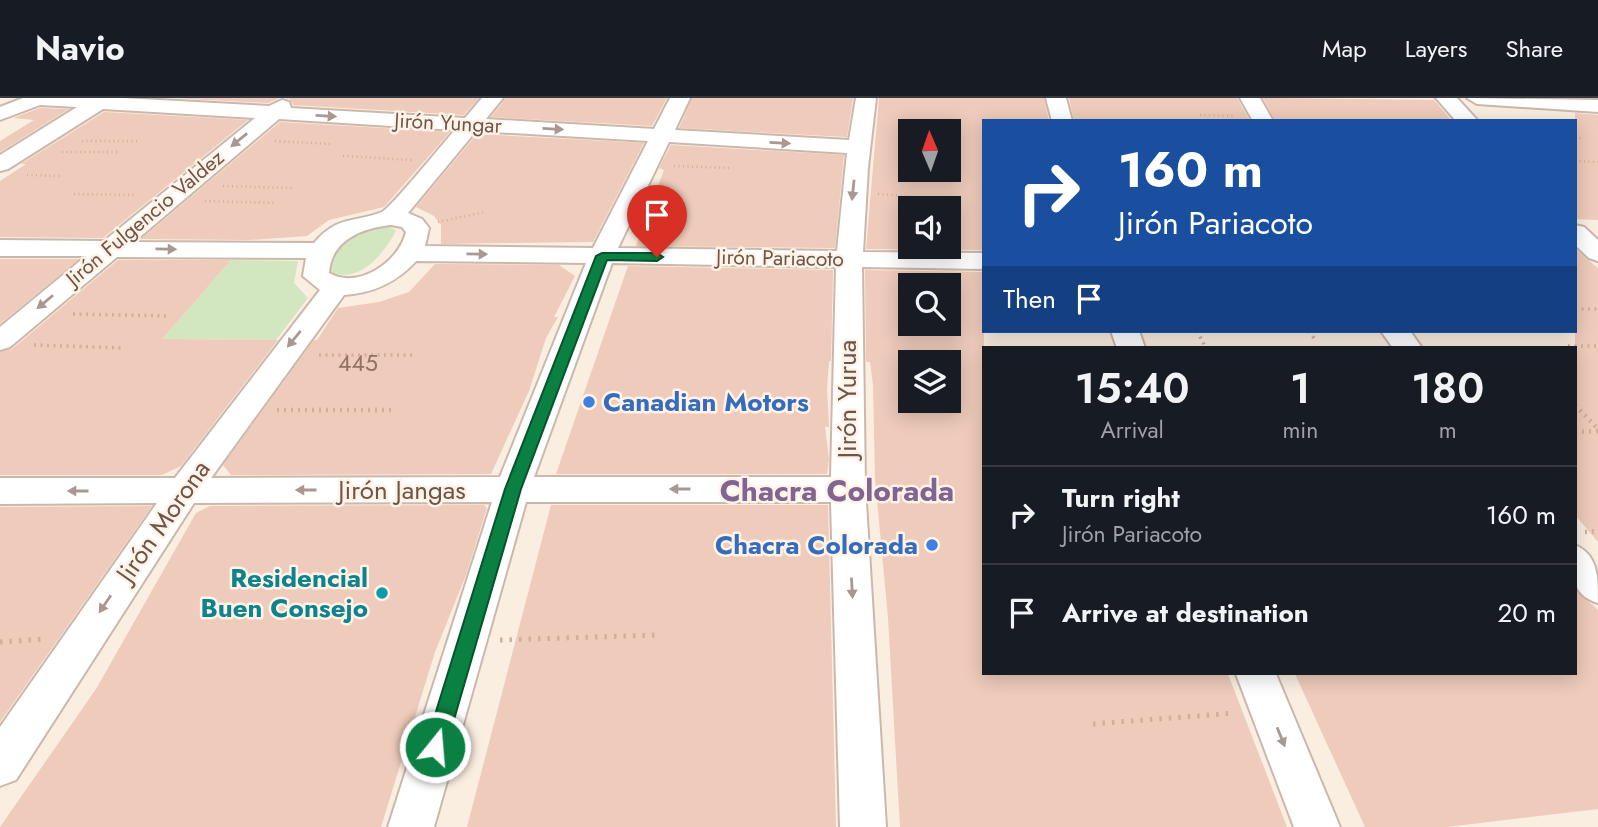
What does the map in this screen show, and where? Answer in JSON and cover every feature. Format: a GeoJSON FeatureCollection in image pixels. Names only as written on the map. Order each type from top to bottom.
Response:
{"type":"FeatureCollection","features":[{"type":"Feature","properties":{"kind":"street","name":"Jirón Yungar"},"geometry":{"type":"LineString","coordinates":[[39,98],[858,148]]}},
{"type":"Feature","properties":{"kind":"street"},"geometry":{"type":"LineString","coordinates":[[0,114],[39,98]]}},
{"type":"Feature","properties":{"kind":"street","name":"Jirón Fulgencio Valdez"},"geometry":{"type":"LineString","coordinates":[[0,341],[174,193],[292,98]]}},
{"type":"Feature","properties":{"kind":"street"},"geometry":{"type":"LineString","coordinates":[[391,218],[493,98]]}},
{"type":"Feature","properties":{"kind":"street"},"geometry":{"type":"LineString","coordinates":[[411,827],[534,428],[602,256],[680,98]]}},
{"type":"Feature","properties":{"kind":"street","name":"Jirón Yurua"},"geometry":{"type":"LineString","coordinates":[[863,827],[847,489],[848,258],[852,192],[866,98]]}},
{"type":"Feature","properties":{"kind":"street"},"geometry":{"type":"LineString","coordinates":[[1056,98],[1061,119]]}},
{"type":"Feature","properties":{"kind":"street"},"geometry":{"type":"LineString","coordinates":[[1250,98],[1262,119]]}},
{"type":"Feature","properties":{"kind":"street"},"geometry":{"type":"LineString","coordinates":[[1446,98],[1466,119]]}},
{"type":"Feature","properties":{"kind":"street"},"geometry":{"type":"LineString","coordinates":[[1477,98],[1598,107]]}},
{"type":"Feature","properties":{"kind":"street"},"geometry":{"type":"LineString","coordinates":[[8,170],[29,146],[98,103]]}},
{"type":"Feature","properties":{"kind":"street"},"geometry":{"type":"LineString","coordinates":[[391,218],[406,220],[416,226],[416,238],[408,253],[394,270],[383,277],[352,286],[337,286],[323,282],[316,276],[315,268],[323,251],[349,227],[364,221],[391,218]]}},
{"type":"Feature","properties":{"kind":"street"},"geometry":{"type":"LineString","coordinates":[[1577,232],[1598,232]]}},
{"type":"Feature","properties":{"kind":"street"},"geometry":{"type":"LineString","coordinates":[[1577,234],[1598,253]]}},
{"type":"Feature","properties":{"kind":"street"},"geometry":{"type":"LineString","coordinates":[[0,248],[323,251]]}},
{"type":"Feature","properties":{"kind":"street","name":"Jirón Pariacoto"},"geometry":{"type":"LineString","coordinates":[[408,253],[982,261]]}},
{"type":"Feature","properties":{"kind":"street","name":"Jirón Morona"},"geometry":{"type":"LineString","coordinates":[[0,765],[182,491],[282,355],[337,286]]}},
{"type":"Feature","properties":{"kind":"street","name":"Jirón Jangas"},"geometry":{"type":"LineString","coordinates":[[0,491],[847,489]]}},
{"type":"Feature","properties":{"kind":"street"},"geometry":{"type":"LineString","coordinates":[[1577,562],[1598,588]]}},
{"type":"Feature","properties":{"kind":"street"},"geometry":{"type":"LineString","coordinates":[[1263,692],[1317,827]]}},
{"type":"Feature","properties":{"kind":"path"},"geometry":{"type":"LineString","coordinates":[[1577,138],[1583,138]]}},
{"type":"Feature","properties":{"kind":"path"},"geometry":{"type":"LineString","coordinates":[[241,139],[330,144]]}},
{"type":"Feature","properties":{"kind":"path"},"geometry":{"type":"LineString","coordinates":[[29,146],[137,141]]}},
{"type":"Feature","properties":{"kind":"path"},"geometry":{"type":"LineString","coordinates":[[29,146],[120,152]]}},
{"type":"Feature","properties":{"kind":"path"},"geometry":{"type":"LineString","coordinates":[[343,156],[439,162]]}},
{"type":"Feature","properties":{"kind":"path"},"geometry":{"type":"LineString","coordinates":[[1577,161],[1598,162]]}},
{"type":"Feature","properties":{"kind":"path"},"geometry":{"type":"LineString","coordinates":[[646,164],[729,168]]}},
{"type":"Feature","properties":{"kind":"path"},"geometry":{"type":"LineString","coordinates":[[8,170],[61,176]]}},
{"type":"Feature","properties":{"kind":"path"},"geometry":{"type":"LineString","coordinates":[[74,194],[292,188]]}},
{"type":"Feature","properties":{"kind":"path"},"geometry":{"type":"LineString","coordinates":[[852,192],[900,196]]}},
{"type":"Feature","properties":{"kind":"path"},"geometry":{"type":"LineString","coordinates":[[174,193],[274,203]]}},
{"type":"Feature","properties":{"kind":"path"},"geometry":{"type":"LineString","coordinates":[[416,226],[485,212]]}},
{"type":"Feature","properties":{"kind":"path"},"geometry":{"type":"LineString","coordinates":[[1577,309],[1598,309]]}},
{"type":"Feature","properties":{"kind":"path"},"geometry":{"type":"LineString","coordinates":[[32,313],[170,316]]}},
{"type":"Feature","properties":{"kind":"path"},"geometry":{"type":"LineString","coordinates":[[1310,333],[1316,341]]}},
{"type":"Feature","properties":{"kind":"path"},"geometry":{"type":"LineString","coordinates":[[27,345],[124,348]]}},
{"type":"Feature","properties":{"kind":"path"},"geometry":{"type":"LineString","coordinates":[[1568,346],[1598,346]]}},
{"type":"Feature","properties":{"kind":"path"},"geometry":{"type":"LineString","coordinates":[[282,355],[413,355]]}},
{"type":"Feature","properties":{"kind":"path"},"geometry":{"type":"LineString","coordinates":[[1577,407],[1598,430]]}},
{"type":"Feature","properties":{"kind":"path"},"geometry":{"type":"LineString","coordinates":[[241,410],[396,410]]}},
{"type":"Feature","properties":{"kind":"path"},"geometry":{"type":"LineString","coordinates":[[1577,432],[1598,430]]}},
{"type":"Feature","properties":{"kind":"path"},"geometry":{"type":"LineString","coordinates":[[468,641],[660,635]]}},
{"type":"Feature","properties":{"kind":"path"},"geometry":{"type":"LineString","coordinates":[[1093,724],[1263,692]]}},
{"type":"Feature","properties":{"kind":"green space"},"geometry":{"type":"Polygon","coordinates":[[[385,224],[396,231],[384,250],[369,265],[350,274],[328,272],[326,263],[349,235],[385,224]]]}},
{"type":"Feature","properties":{"kind":"green space"},"geometry":{"type":"Polygon","coordinates":[[[231,260],[298,261],[294,283],[308,298],[276,340],[162,339],[231,260]]]}},
{"type":"Feature","properties":{"kind":"building"},"geometry":{"type":"Polygon","coordinates":[[[171,98],[280,98],[268,103],[171,98]]]}},
{"type":"Feature","properties":{"kind":"building"},"geometry":{"type":"Polygon","coordinates":[[[285,98],[479,98],[464,115],[293,105],[290,99],[285,98]]]}},
{"type":"Feature","properties":{"kind":"building"},"geometry":{"type":"Polygon","coordinates":[[[506,98],[667,98],[652,126],[491,117],[506,98]]]}},
{"type":"Feature","properties":{"kind":"building"},"geometry":{"type":"Polygon","coordinates":[[[692,98],[853,98],[847,137],[679,128],[692,98]]]}},
{"type":"Feature","properties":{"kind":"building"},"geometry":{"type":"Polygon","coordinates":[[[879,98],[1044,98],[1049,119],[982,119],[982,250],[961,250],[961,196],[898,196],[898,249],[866,249],[879,98]]]}},
{"type":"Feature","properties":{"kind":"building"},"geometry":{"type":"Polygon","coordinates":[[[1069,98],[1237,98],[1249,119],[1074,119],[1069,98]]]}},
{"type":"Feature","properties":{"kind":"building"},"geometry":{"type":"Polygon","coordinates":[[[1263,98],[1434,100],[1450,119],[1274,119],[1263,98]]]}},
{"type":"Feature","properties":{"kind":"building"},"geometry":{"type":"Polygon","coordinates":[[[40,108],[69,109],[0,152],[0,141],[34,120],[13,118],[40,108]]]}},
{"type":"Feature","properties":{"kind":"building"},"geometry":{"type":"Polygon","coordinates":[[[104,112],[248,120],[103,238],[0,237],[0,181],[26,164],[21,164],[104,112]]]}},
{"type":"Feature","properties":{"kind":"building"},"geometry":{"type":"Polygon","coordinates":[[[1575,113],[1598,115],[1598,220],[1577,219],[1575,113]]]}},
{"type":"Feature","properties":{"kind":"building"},"geometry":{"type":"Polygon","coordinates":[[[280,122],[450,132],[384,207],[329,220],[307,236],[249,240],[141,239],[280,122]]]}},
{"type":"Feature","properties":{"kind":"building"},"geometry":{"type":"Polygon","coordinates":[[[477,134],[644,143],[593,242],[441,244],[441,225],[434,216],[416,207],[477,134]]]}},
{"type":"Feature","properties":{"kind":"building"},"geometry":{"type":"Polygon","coordinates":[[[671,145],[844,155],[835,248],[636,246],[664,170],[659,168],[671,145]]]}},
{"type":"Feature","properties":{"kind":"building"},"geometry":{"type":"Polygon","coordinates":[[[1577,251],[1598,268],[1598,542],[1577,517],[1577,251]]]}},
{"type":"Feature","properties":{"kind":"building"},"geometry":{"type":"Polygon","coordinates":[[[0,259],[79,259],[0,324],[0,259]]]}},
{"type":"Feature","properties":{"kind":"building"},"geometry":{"type":"Polygon","coordinates":[[[118,260],[231,260],[162,339],[278,340],[181,466],[162,475],[0,475],[0,352],[12,349],[118,260]]]}},
{"type":"Feature","properties":{"kind":"building"},"geometry":{"type":"Polygon","coordinates":[[[435,264],[559,265],[575,276],[554,317],[558,317],[546,338],[529,391],[491,474],[231,475],[223,465],[338,308],[379,302],[409,292],[435,264]]]}},
{"type":"Feature","properties":{"kind":"building"},"geometry":{"type":"Polygon","coordinates":[[[628,266],[833,270],[831,361],[827,388],[829,427],[825,427],[829,459],[827,474],[556,474],[628,266]]]}},
{"type":"Feature","properties":{"kind":"building"},"geometry":{"type":"Polygon","coordinates":[[[865,270],[982,272],[982,675],[1228,675],[1287,827],[900,827],[888,618],[875,478],[870,362],[866,362],[865,270]]]}},
{"type":"Feature","properties":{"kind":"building"},"geometry":{"type":"Polygon","coordinates":[[[484,505],[487,508],[466,575],[435,652],[381,827],[0,827],[96,689],[196,513],[210,506],[484,505]]]}},
{"type":"Feature","properties":{"kind":"building"},"geometry":{"type":"Polygon","coordinates":[[[551,505],[828,505],[836,827],[467,827],[551,505]]]}},
{"type":"Feature","properties":{"kind":"building"},"geometry":{"type":"Polygon","coordinates":[[[152,506],[0,722],[0,507],[152,506]]]}},
{"type":"Feature","properties":{"kind":"building"},"geometry":{"type":"Polygon","coordinates":[[[1577,591],[1598,610],[1598,809],[1447,827],[1365,827],[1295,675],[1577,675],[1577,591]]]}},
{"type":"Feature","properties":{"kind":"place","name":"Canadian Motors"},"geometry":{"type":"Point","coordinates":[589,402]}},
{"type":"Feature","properties":{"kind":"place","name":"Chacra Colorada"},"geometry":{"type":"Point","coordinates":[932,545]}},
{"type":"Feature","properties":{"kind":"place","name":"Residencial Buen Consejo"},"geometry":{"type":"Point","coordinates":[382,593]}},
{"type":"Feature","properties":{"kind":"district","name":"Chacra Colorada"},"geometry":{"type":"Point","coordinates":[837,490]}},
{"type":"Feature","properties":{"kind":"route"},"geometry":{"type":"LineString","coordinates":[[435,747],[513,489],[534,428],[602,256],[657,257]]}}]}
